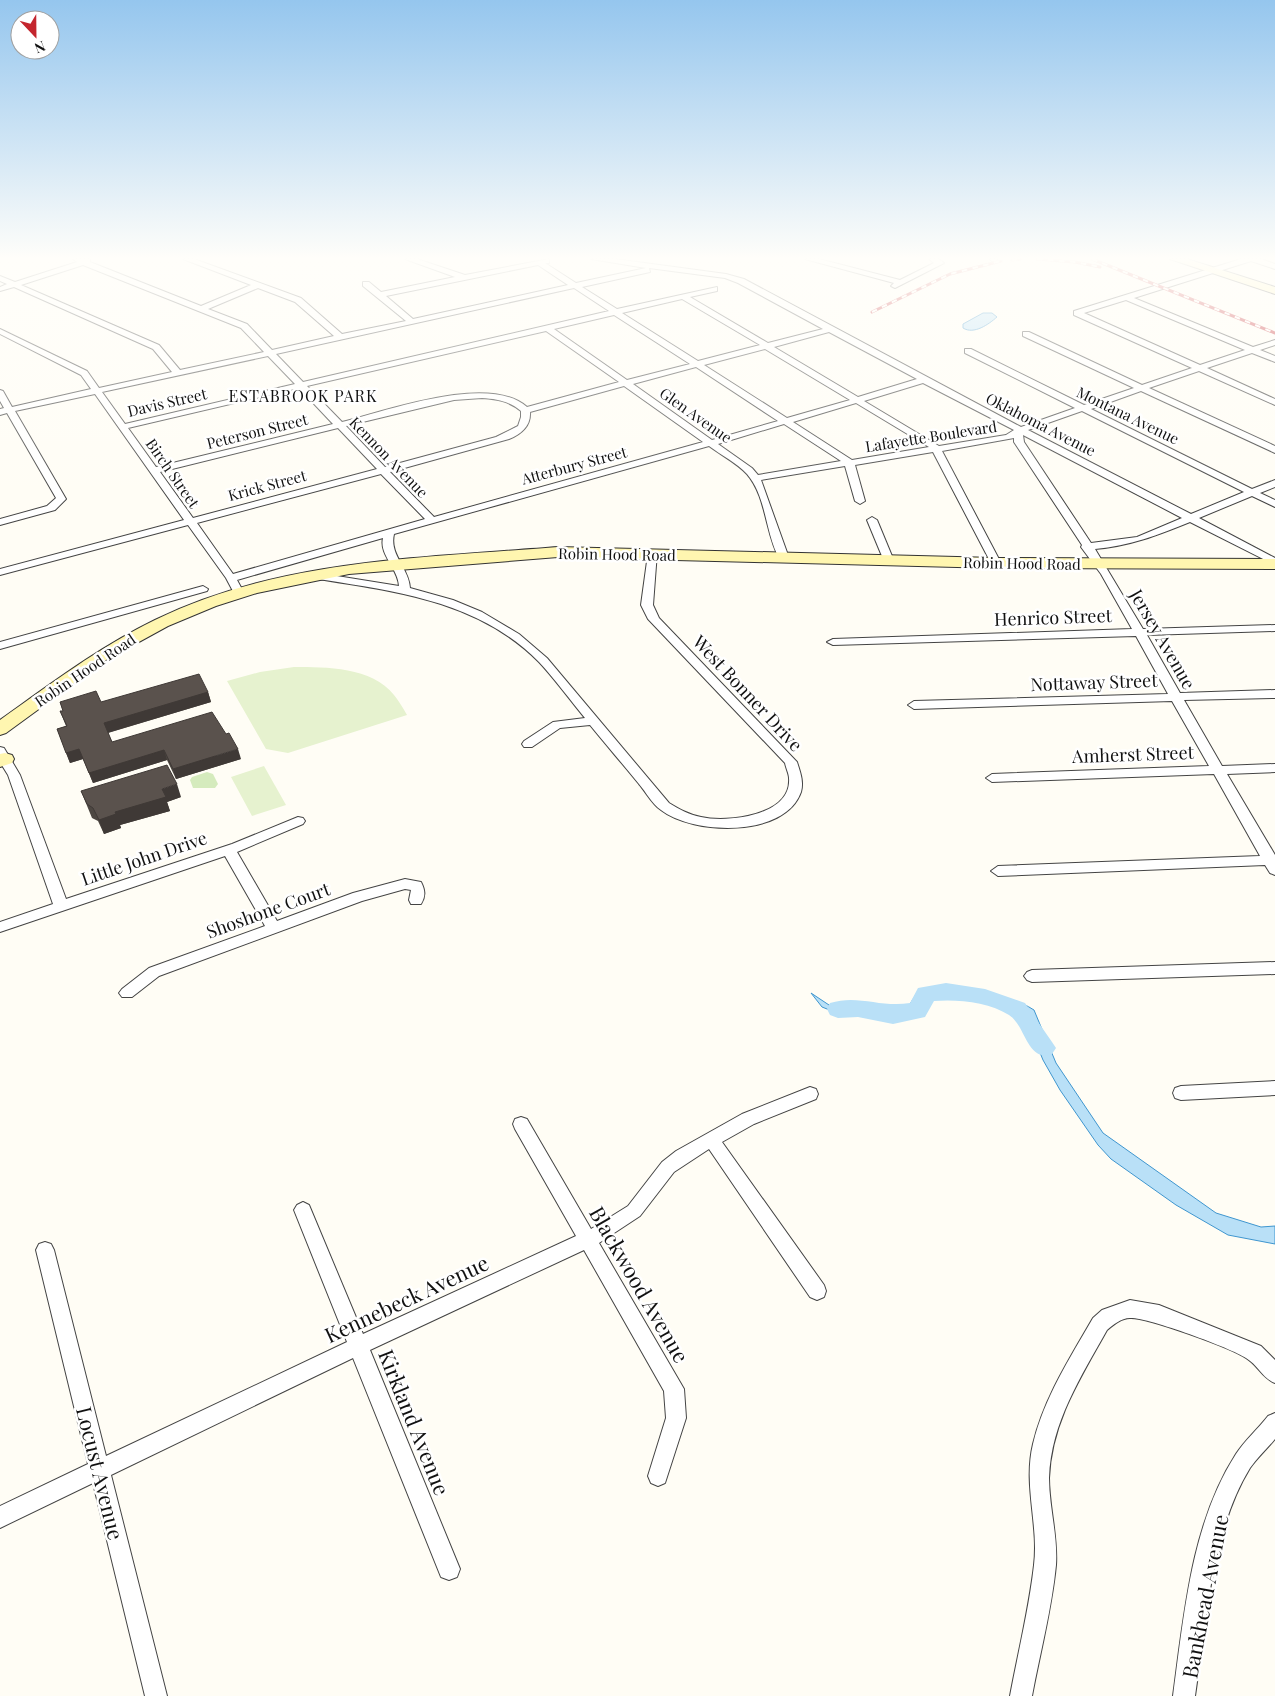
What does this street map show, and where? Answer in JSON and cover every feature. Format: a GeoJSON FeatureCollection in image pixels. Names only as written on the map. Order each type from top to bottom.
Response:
{"type":"FeatureCollection","features":[{"type":"Feature","properties":{"kind":"street","name":"Birch Street"},"geometry":{"type":"LineString","coordinates":[[13,338],[80,370],[231,578],[239,593]]}},
{"type":"Feature","properties":{"kind":"street"},"geometry":{"type":"LineString","coordinates":[[136,338],[156,347],[178,373]]}},
{"type":"Feature","properties":{"kind":"street","name":"Kennon Avenue"},"geometry":{"type":"LineString","coordinates":[[255,338],[432,520]]}},
{"type":"Feature","properties":{"kind":"street"},"geometry":{"type":"LineString","coordinates":[[0,412],[335,338]]}},
{"type":"Feature","properties":{"kind":"street","name":"Davis Street"},"geometry":{"type":"LineString","coordinates":[[122,427],[504,338]]}},
{"type":"Feature","properties":{"kind":"street","name":"Glen Avenue"},"geometry":{"type":"LineString","coordinates":[[562,338],[712,443],[756,478]]}},
{"type":"Feature","properties":{"kind":"street"},"geometry":{"type":"LineString","coordinates":[[658,338],[850,463],[860,501]]}},
{"type":"Feature","properties":{"kind":"street"},"geometry":{"type":"LineString","coordinates":[[753,338],[936,449],[996,563]]}},
{"type":"Feature","properties":{"kind":"street"},"geometry":{"type":"LineString","coordinates":[[525,410],[796,338]]}},
{"type":"Feature","properties":{"kind":"street","name":"Oklahoma Avenue"},"geometry":{"type":"LineString","coordinates":[[847,338],[1275,563]]}},
{"type":"Feature","properties":{"kind":"street"},"geometry":{"type":"LineString","coordinates":[[1035,338],[1275,450]]}},
{"type":"Feature","properties":{"kind":"street"},"geometry":{"type":"LineString","coordinates":[[1133,338],[1275,402]]}},
{"type":"Feature","properties":{"kind":"street"},"geometry":{"type":"LineString","coordinates":[[1224,338],[1275,359]]}},
{"type":"Feature","properties":{"kind":"street","name":"Lafayette Boulevard"},"geometry":{"type":"LineString","coordinates":[[756,478],[1001,438],[1275,342]]}},
{"type":"Feature","properties":{"kind":"street","name":"Montana Avenue"},"geometry":{"type":"LineString","coordinates":[[968,351],[1275,504]]}},
{"type":"Feature","properties":{"kind":"street","name":"Atterbury Street"},"geometry":{"type":"LineString","coordinates":[[231,578],[432,520],[712,443],[924,380]]}},
{"type":"Feature","properties":{"kind":"street"},"geometry":{"type":"LineString","coordinates":[[0,393],[62,499],[52,508],[3,521]]}},
{"type":"Feature","properties":{"kind":"street","name":"Peterson Street"},"geometry":{"type":"LineString","coordinates":[[153,471],[463,396],[503,398],[520,405],[525,410]]}},
{"type":"Feature","properties":{"kind":"street","name":"Krick Street"},"geometry":{"type":"LineString","coordinates":[[0,572],[506,437],[522,427],[526,416],[525,410]]}},
{"type":"Feature","properties":{"kind":"street","name":"Jersey Avenue"},"geometry":{"type":"LineString","coordinates":[[1020,430],[1017,438],[1019,442],[1086,547],[1106,574],[1273,863]]}},
{"type":"Feature","properties":{"kind":"street"},"geometry":{"type":"LineString","coordinates":[[756,478],[774,534],[784,558]]}},
{"type":"Feature","properties":{"kind":"street"},"geometry":{"type":"LineString","coordinates":[[1086,547],[1135,540],[1275,483]]}},
{"type":"Feature","properties":{"kind":"street"},"geometry":{"type":"LineString","coordinates":[[872,520],[889,561]]}},
{"type":"Feature","properties":{"kind":"street"},"geometry":{"type":"LineString","coordinates":[[390,533],[387,540],[387,550],[405,577],[405,590]]}},
{"type":"Feature","properties":{"kind":"street","name":"Robin Hood Road"},"geometry":{"type":"LineString","coordinates":[[0,729],[77,672],[121,644],[186,612],[239,593],[312,575],[398,564],[552,552],[996,563],[1275,563]]}},
{"type":"Feature","properties":{"kind":"street","name":"West Bonner Drive"},"geometry":{"type":"LineString","coordinates":[[594,721],[664,806],[686,818],[727,825],[757,820],[782,807],[794,791],[796,777],[791,762],[649,612],[647,605],[653,554]]}},
{"type":"Feature","properties":{"kind":"street"},"geometry":{"type":"LineString","coordinates":[[312,575],[405,590],[449,602],[478,614],[515,636],[543,660],[594,721]]}},
{"type":"Feature","properties":{"kind":"street"},"geometry":{"type":"LineString","coordinates":[[0,646],[203,589]]}},
{"type":"Feature","properties":{"kind":"street","name":"Henrico Street"},"geometry":{"type":"LineString","coordinates":[[833,642],[1275,628]]}},
{"type":"Feature","properties":{"kind":"street","name":"Nottaway Street"},"geometry":{"type":"LineString","coordinates":[[914,706],[1275,694]]}},
{"type":"Feature","properties":{"kind":"street"},"geometry":{"type":"LineString","coordinates":[[528,744],[557,725],[594,721]]}},
{"type":"Feature","properties":{"kind":"street"},"geometry":{"type":"LineString","coordinates":[[2,757],[14,775],[61,906]]}},
{"type":"Feature","properties":{"kind":"street","name":"Amherst Street"},"geometry":{"type":"LineString","coordinates":[[992,778],[1275,768]]}},
{"type":"Feature","properties":{"kind":"street","name":"Little John Drive"},"geometry":{"type":"LineString","coordinates":[[0,927],[228,849],[298,821]]}},
{"type":"Feature","properties":{"kind":"street"},"geometry":{"type":"LineString","coordinates":[[228,849],[273,927]]}},
{"type":"Feature","properties":{"kind":"street"},"geometry":{"type":"LineString","coordinates":[[998,871],[1273,863]]}},
{"type":"Feature","properties":{"kind":"street","name":"Shoshone Court"},"geometry":{"type":"LineString","coordinates":[[127,993],[154,972],[273,927],[402,884],[416,886],[418,890],[416,900]]}},
{"type":"Feature","properties":{"kind":"street"},"geometry":{"type":"LineString","coordinates":[[1032,976],[1275,968]]}},
{"type":"Feature","properties":{"kind":"street"},"geometry":{"type":"LineString","coordinates":[[1181,1093],[1275,1088]]}},
{"type":"Feature","properties":{"kind":"street","name":"Kennebeck Avenue"},"geometry":{"type":"LineString","coordinates":[[0,1517],[358,1346],[588,1239],[618,1223],[634,1211],[668,1167],[682,1156],[748,1119],[810,1094]]}},
{"type":"Feature","properties":{"kind":"street","name":"Blackwood Avenue"},"geometry":{"type":"LineString","coordinates":[[521,1124],[674,1389],[676,1418],[658,1476]]}},
{"type":"Feature","properties":{"kind":"street"},"geometry":{"type":"LineString","coordinates":[[711,1139],[818,1291]]}},
{"type":"Feature","properties":{"kind":"street","name":"Kirkland Avenue"},"geometry":{"type":"LineString","coordinates":[[302,1210],[449,1568]]}},
{"type":"Feature","properties":{"kind":"street","name":"Locust Avenue"},"geometry":{"type":"LineString","coordinates":[[45,1250],[156,1696]]}},
{"type":"Feature","properties":{"kind":"street"},"geometry":{"type":"LineString","coordinates":[[1021,1696],[1045,1565],[1046,1546],[1039,1483],[1045,1435],[1057,1404],[1100,1324],[1118,1312],[1130,1309],[1152,1312],[1254,1352],[1275,1374]]}},
{"type":"Feature","properties":{"kind":"street","name":"Bankhead Avenue"},"geometry":{"type":"LineString","coordinates":[[1184,1696],[1207,1560],[1224,1498],[1242,1461],[1275,1423]]}},
{"type":"Feature","properties":{"kind":"green space"},"geometry":{"type":"Polygon","coordinates":[[[294,667],[334,668],[374,679],[394,695],[407,715],[288,753],[266,749],[227,681],[260,672],[294,667]]]}},
{"type":"Feature","properties":{"kind":"green space"},"geometry":{"type":"Polygon","coordinates":[[[264,766],[286,805],[252,816],[231,777],[264,766]]]}},
{"type":"Feature","properties":{"kind":"green space"},"geometry":{"type":"Polygon","coordinates":[[[207,772],[213,774],[218,784],[215,788],[193,788],[190,780],[192,777],[207,772]]]}},
{"type":"Feature","properties":{"kind":"water"},"geometry":{"type":"Polygon","coordinates":[[[918,991],[968,991],[996,995],[1034,1010],[1056,1063],[1103,1133],[1216,1213],[1261,1227],[1275,1226],[1275,1244],[1228,1235],[1176,1205],[1111,1159],[1098,1145],[1060,1090],[1043,1060],[1027,1021],[1005,1002],[928,995],[928,992],[917,997],[912,1014],[892,1019],[832,1011],[822,1007],[811,993],[832,1007],[901,1011],[907,1009],[918,991]]]}},
{"type":"Feature","properties":{"kind":"building"},"geometry":{"type":"Polygon","coordinates":[[[199,674],[208,692],[104,723],[112,742],[212,712],[226,734],[229,733],[238,749],[173,769],[164,750],[89,773],[79,749],[66,753],[57,729],[67,726],[60,711],[63,711],[60,702],[96,691],[101,702],[199,674]]]}},
{"type":"Feature","properties":{"kind":"building"},"geometry":{"type":"Polygon","coordinates":[[[167,765],[177,784],[162,789],[166,797],[115,812],[116,814],[99,820],[93,808],[87,804],[81,791],[167,765]]]}},
{"type":"Feature","properties":{"kind":"waterway"},"geometry":{"type":"LineString","coordinates":[[838,1009],[858,1008],[893,1015],[917,1011],[926,994],[946,992],[972,995],[998,1001],[1017,1009],[1044,1048]]}},
{"type":"Feature","properties":{"kind":"district","name":"ESTABROOK PARK"},"geometry":{"type":"Point","coordinates":[303,395]}}]}
